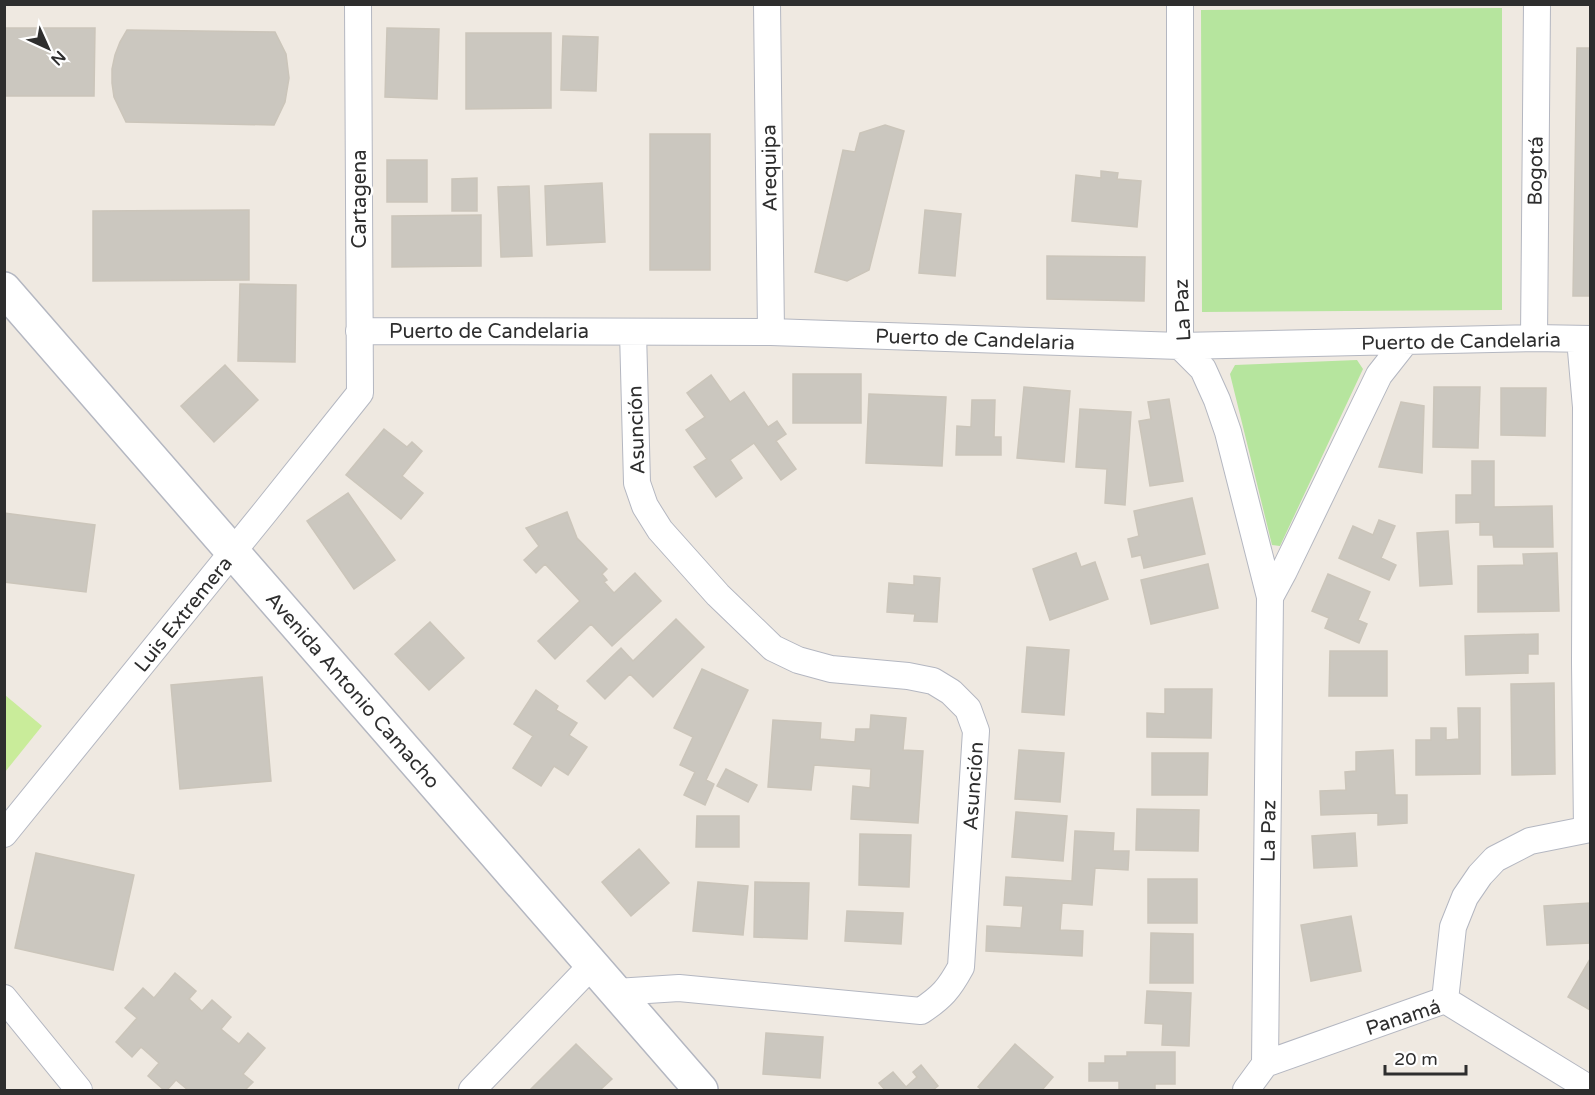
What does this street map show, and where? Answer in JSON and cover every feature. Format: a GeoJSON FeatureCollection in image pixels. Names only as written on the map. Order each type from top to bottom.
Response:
{"type":"FeatureCollection","features":[{"type":"Feature","properties":{"kind":"street","name":"Cartagena"},"geometry":{"type":"LineString","coordinates":[[358,4],[360,393]]}},
{"type":"Feature","properties":{"kind":"street","name":"Arequipa"},"geometry":{"type":"LineString","coordinates":[[767,4],[771,332]]}},
{"type":"Feature","properties":{"kind":"street","name":"La Paz"},"geometry":{"type":"LineString","coordinates":[[1180,4],[1180,346],[1203,369],[1217,399],[1270,597],[1265,1064]]}},
{"type":"Feature","properties":{"kind":"street","name":"Bogotá"},"geometry":{"type":"LineString","coordinates":[[1534,338],[1537,4]]}},
{"type":"Feature","properties":{"kind":"street","name":"Avenida Antonio Camacho"},"geometry":{"type":"LineString","coordinates":[[4,290],[701,1090]]}},
{"type":"Feature","properties":{"kind":"street","name":"Puerto de Candelaria"},"geometry":{"type":"LineString","coordinates":[[359,331],[771,332],[1180,346],[1534,338],[1585,339]]}},
{"type":"Feature","properties":{"kind":"street","name":"Asunción"},"geometry":{"type":"LineString","coordinates":[[616,992],[679,988],[921,1011],[941,998],[961,967],[976,730],[968,709],[951,692],[933,681],[908,676],[831,669],[798,660],[773,648],[718,595],[660,530],[645,506],[638,483],[633,332]]}},
{"type":"Feature","properties":{"kind":"street"},"geometry":{"type":"LineString","coordinates":[[1445,1000],[1453,927],[1465,897],[1480,875],[1495,859],[1530,841],[1589,829],[1585,339]]}},
{"type":"Feature","properties":{"kind":"street","name":"La Paz"},"geometry":{"type":"LineString","coordinates":[[1270,597],[1379,375],[1405,342]]}},
{"type":"Feature","properties":{"kind":"street","name":"Luis Extremera"},"geometry":{"type":"LineString","coordinates":[[4,834],[360,393]]}},
{"type":"Feature","properties":{"kind":"street"},"geometry":{"type":"LineString","coordinates":[[472,1090],[592,965]]}},
{"type":"Feature","properties":{"kind":"street"},"geometry":{"type":"LineString","coordinates":[[4,998],[79,1090]]}},
{"type":"Feature","properties":{"kind":"street","name":"Panamá"},"geometry":{"type":"LineString","coordinates":[[1265,1064],[1445,1000],[1590,1089]]}},
{"type":"Feature","properties":{"kind":"street"},"geometry":{"type":"LineString","coordinates":[[1246,1090],[1265,1064]]}},
{"type":"Feature","properties":{"kind":"green space"},"geometry":{"type":"Polygon","coordinates":[[[1502,8],[1502,310],[1202,312],[1201,10],[1502,8]]]}},
{"type":"Feature","properties":{"kind":"green space"},"geometry":{"type":"Polygon","coordinates":[[[1357,360],[1363,369],[1280,546],[1272,545],[1230,374],[1235,365],[1357,360]]]}},
{"type":"Feature","properties":{"kind":"green space"},"geometry":{"type":"Polygon","coordinates":[[[5,695],[42,726],[5,772],[5,695]]]}},
{"type":"Feature","properties":{"kind":"building"},"geometry":{"type":"Polygon","coordinates":[[[4,28],[95,28],[94,96],[4,96],[4,28]]]}},
{"type":"Feature","properties":{"kind":"building"},"geometry":{"type":"Polygon","coordinates":[[[387,28],[439,29],[437,99],[385,97],[387,28]]]}},
{"type":"Feature","properties":{"kind":"building"},"geometry":{"type":"Polygon","coordinates":[[[127,30],[275,32],[286,54],[289,78],[285,102],[274,125],[126,122],[114,97],[112,69],[120,42],[127,30]]]}},
{"type":"Feature","properties":{"kind":"building"},"geometry":{"type":"Polygon","coordinates":[[[466,33],[551,33],[551,108],[466,109],[466,33]]]}},
{"type":"Feature","properties":{"kind":"building"},"geometry":{"type":"Polygon","coordinates":[[[563,36],[598,37],[596,91],[561,90],[563,36]]]}},
{"type":"Feature","properties":{"kind":"building"},"geometry":{"type":"Polygon","coordinates":[[[1577,48],[1590,48],[1590,296],[1573,296],[1577,48]]]}},
{"type":"Feature","properties":{"kind":"building"},"geometry":{"type":"Polygon","coordinates":[[[885,125],[904,131],[869,270],[847,281],[815,272],[843,150],[855,152],[860,133],[885,125]]]}},
{"type":"Feature","properties":{"kind":"building"},"geometry":{"type":"Polygon","coordinates":[[[650,134],[710,134],[710,270],[650,270],[650,134]]]}},
{"type":"Feature","properties":{"kind":"building"},"geometry":{"type":"Polygon","coordinates":[[[387,160],[427,160],[427,202],[387,202],[387,160]]]}},
{"type":"Feature","properties":{"kind":"building"},"geometry":{"type":"Polygon","coordinates":[[[1101,171],[1118,173],[1117,179],[1141,181],[1137,227],[1072,221],[1076,175],[1101,178],[1101,171]]]}},
{"type":"Feature","properties":{"kind":"building"},"geometry":{"type":"Polygon","coordinates":[[[477,178],[477,211],[452,211],[452,179],[477,178]]]}},
{"type":"Feature","properties":{"kind":"building"},"geometry":{"type":"Polygon","coordinates":[[[602,183],[605,242],[547,245],[545,186],[602,183]]]}},
{"type":"Feature","properties":{"kind":"building"},"geometry":{"type":"Polygon","coordinates":[[[529,186],[532,256],[501,257],[498,187],[529,186]]]}},
{"type":"Feature","properties":{"kind":"building"},"geometry":{"type":"Polygon","coordinates":[[[249,210],[249,280],[93,281],[93,211],[249,210]]]}},
{"type":"Feature","properties":{"kind":"building"},"geometry":{"type":"Polygon","coordinates":[[[925,210],[961,214],[955,276],[919,273],[925,210]]]}},
{"type":"Feature","properties":{"kind":"building"},"geometry":{"type":"Polygon","coordinates":[[[481,215],[481,266],[392,267],[392,216],[481,215]]]}},
{"type":"Feature","properties":{"kind":"building"},"geometry":{"type":"Polygon","coordinates":[[[1047,256],[1145,257],[1144,301],[1047,299],[1047,256]]]}},
{"type":"Feature","properties":{"kind":"building"},"geometry":{"type":"Polygon","coordinates":[[[240,284],[296,285],[295,362],[238,361],[240,284]]]}},
{"type":"Feature","properties":{"kind":"building"},"geometry":{"type":"Polygon","coordinates":[[[225,365],[258,400],[214,442],[181,406],[225,365]]]}},
{"type":"Feature","properties":{"kind":"building"},"geometry":{"type":"Polygon","coordinates":[[[793,374],[861,374],[861,423],[793,423],[793,374]]]}},
{"type":"Feature","properties":{"kind":"building"},"geometry":{"type":"Polygon","coordinates":[[[711,375],[730,402],[744,392],[768,427],[777,421],[786,434],[776,441],[796,469],[781,480],[754,443],[730,460],[742,478],[716,497],[694,467],[707,459],[686,430],[705,417],[687,393],[711,375]]]}},
{"type":"Feature","properties":{"kind":"building"},"geometry":{"type":"Polygon","coordinates":[[[1024,387],[1070,391],[1064,462],[1017,458],[1024,387]]]}},
{"type":"Feature","properties":{"kind":"building"},"geometry":{"type":"Polygon","coordinates":[[[1434,387],[1480,387],[1478,448],[1433,447],[1434,387]]]}},
{"type":"Feature","properties":{"kind":"building"},"geometry":{"type":"Polygon","coordinates":[[[1501,388],[1546,388],[1545,436],[1501,435],[1501,388]]]}},
{"type":"Feature","properties":{"kind":"building"},"geometry":{"type":"Polygon","coordinates":[[[869,394],[946,397],[942,466],[866,463],[869,394]]]}},
{"type":"Feature","properties":{"kind":"building"},"geometry":{"type":"Polygon","coordinates":[[[1169,399],[1183,481],[1150,486],[1139,421],[1151,419],[1148,402],[1169,399]]]}},
{"type":"Feature","properties":{"kind":"building"},"geometry":{"type":"Polygon","coordinates":[[[972,400],[995,400],[994,437],[1001,437],[1001,455],[956,455],[957,426],[971,427],[972,400]]]}},
{"type":"Feature","properties":{"kind":"building"},"geometry":{"type":"Polygon","coordinates":[[[1401,402],[1424,406],[1422,473],[1379,467],[1401,402]]]}},
{"type":"Feature","properties":{"kind":"building"},"geometry":{"type":"Polygon","coordinates":[[[1080,409],[1131,412],[1125,505],[1105,503],[1107,469],[1076,467],[1080,409]]]}},
{"type":"Feature","properties":{"kind":"building"},"geometry":{"type":"Polygon","coordinates":[[[384,429],[407,447],[412,442],[422,451],[402,476],[423,493],[401,519],[346,475],[384,429]]]}},
{"type":"Feature","properties":{"kind":"building"},"geometry":{"type":"Polygon","coordinates":[[[1472,461],[1494,461],[1494,507],[1552,506],[1553,547],[1494,547],[1493,535],[1480,535],[1480,522],[1456,523],[1456,495],[1472,495],[1472,461]]]}},
{"type":"Feature","properties":{"kind":"building"},"geometry":{"type":"Polygon","coordinates":[[[348,493],[395,560],[354,589],[307,521],[348,493]]]}},
{"type":"Feature","properties":{"kind":"building"},"geometry":{"type":"Polygon","coordinates":[[[1192,498],[1205,554],[1144,568],[1141,555],[1132,557],[1128,539],[1139,536],[1134,511],[1192,498]]]}},
{"type":"Feature","properties":{"kind":"building"},"geometry":{"type":"Polygon","coordinates":[[[567,512],[577,538],[607,569],[602,574],[607,580],[604,582],[614,593],[635,573],[661,601],[612,646],[591,624],[555,659],[538,641],[580,601],[545,564],[536,573],[524,560],[539,546],[526,528],[567,512]]]}},
{"type":"Feature","properties":{"kind":"building"},"geometry":{"type":"Polygon","coordinates":[[[4,513],[95,525],[86,592],[4,582],[4,513]]]}},
{"type":"Feature","properties":{"kind":"building"},"geometry":{"type":"Polygon","coordinates":[[[1379,520],[1395,526],[1381,558],[1396,565],[1389,580],[1339,558],[1353,526],[1373,535],[1379,520]]]}},
{"type":"Feature","properties":{"kind":"building"},"geometry":{"type":"Polygon","coordinates":[[[1448,531],[1452,584],[1420,586],[1417,533],[1448,531]]]}},
{"type":"Feature","properties":{"kind":"building"},"geometry":{"type":"Polygon","coordinates":[[[1076,553],[1081,567],[1095,562],[1108,599],[1050,620],[1033,569],[1076,553]]]}},
{"type":"Feature","properties":{"kind":"building"},"geometry":{"type":"Polygon","coordinates":[[[1557,553],[1559,611],[1478,612],[1478,566],[1524,565],[1523,554],[1557,553]]]}},
{"type":"Feature","properties":{"kind":"building"},"geometry":{"type":"Polygon","coordinates":[[[1208,564],[1218,608],[1151,624],[1141,580],[1208,564]]]}},
{"type":"Feature","properties":{"kind":"building"},"geometry":{"type":"Polygon","coordinates":[[[1328,574],[1370,592],[1358,620],[1367,624],[1359,643],[1325,628],[1329,618],[1312,611],[1328,574]]]}},
{"type":"Feature","properties":{"kind":"building"},"geometry":{"type":"Polygon","coordinates":[[[914,576],[940,578],[937,622],[914,621],[915,614],[887,612],[889,583],[914,585],[914,576]]]}},
{"type":"Feature","properties":{"kind":"building"},"geometry":{"type":"Polygon","coordinates":[[[676,619],[704,647],[653,697],[630,674],[605,699],[587,681],[621,648],[633,661],[676,619]]]}},
{"type":"Feature","properties":{"kind":"building"},"geometry":{"type":"Polygon","coordinates":[[[430,622],[464,658],[429,690],[395,654],[430,622]]]}},
{"type":"Feature","properties":{"kind":"building"},"geometry":{"type":"Polygon","coordinates":[[[1538,634],[1538,654],[1528,654],[1528,673],[1466,675],[1465,636],[1538,634]]]}},
{"type":"Feature","properties":{"kind":"building"},"geometry":{"type":"Polygon","coordinates":[[[1027,647],[1069,650],[1064,715],[1022,712],[1027,647]]]}},
{"type":"Feature","properties":{"kind":"building"},"geometry":{"type":"Polygon","coordinates":[[[1330,651],[1387,651],[1387,696],[1329,696],[1330,651]]]}},
{"type":"Feature","properties":{"kind":"building"},"geometry":{"type":"Polygon","coordinates":[[[702,669],[748,690],[706,780],[714,784],[705,805],[684,795],[695,772],[680,765],[693,737],[674,728],[702,669]]]}},
{"type":"Feature","properties":{"kind":"building"},"geometry":{"type":"Polygon","coordinates":[[[262,677],[271,781],[180,789],[171,685],[262,677]]]}},
{"type":"Feature","properties":{"kind":"building"},"geometry":{"type":"Polygon","coordinates":[[[1554,683],[1555,774],[1512,775],[1511,684],[1554,683]]]}},
{"type":"Feature","properties":{"kind":"building"},"geometry":{"type":"Polygon","coordinates":[[[1165,689],[1212,689],[1211,738],[1147,737],[1147,713],[1165,714],[1165,689]]]}},
{"type":"Feature","properties":{"kind":"building"},"geometry":{"type":"Polygon","coordinates":[[[536,690],[558,706],[556,710],[577,723],[569,735],[587,747],[568,775],[554,766],[541,786],[513,768],[533,736],[514,724],[536,690]]]}},
{"type":"Feature","properties":{"kind":"building"},"geometry":{"type":"Polygon","coordinates":[[[1458,708],[1480,708],[1480,774],[1416,775],[1416,740],[1431,740],[1431,728],[1446,728],[1446,740],[1459,739],[1458,708]]]}},
{"type":"Feature","properties":{"kind":"building"},"geometry":{"type":"Polygon","coordinates":[[[871,715],[906,718],[903,750],[923,751],[918,823],[851,819],[853,786],[870,788],[871,769],[814,765],[811,790],[768,787],[773,720],[821,723],[820,739],[855,742],[856,729],[870,729],[871,715]]]}},
{"type":"Feature","properties":{"kind":"building"},"geometry":{"type":"Polygon","coordinates":[[[1019,750],[1064,753],[1060,802],[1015,799],[1019,750]]]}},
{"type":"Feature","properties":{"kind":"building"},"geometry":{"type":"Polygon","coordinates":[[[1393,750],[1395,795],[1407,795],[1407,823],[1378,825],[1378,813],[1321,815],[1320,791],[1346,790],[1345,772],[1356,771],[1356,752],[1393,750]]]}},
{"type":"Feature","properties":{"kind":"building"},"geometry":{"type":"Polygon","coordinates":[[[1152,753],[1208,753],[1207,795],[1152,795],[1152,753]]]}},
{"type":"Feature","properties":{"kind":"building"},"geometry":{"type":"Polygon","coordinates":[[[726,769],[757,785],[748,802],[717,786],[726,769]]]}},
{"type":"Feature","properties":{"kind":"building"},"geometry":{"type":"Polygon","coordinates":[[[1137,809],[1199,810],[1198,851],[1136,850],[1137,809]]]}},
{"type":"Feature","properties":{"kind":"building"},"geometry":{"type":"Polygon","coordinates":[[[1016,812],[1067,816],[1063,861],[1012,857],[1016,812]]]}},
{"type":"Feature","properties":{"kind":"building"},"geometry":{"type":"Polygon","coordinates":[[[697,816],[739,816],[739,847],[696,847],[697,816]]]}},
{"type":"Feature","properties":{"kind":"building"},"geometry":{"type":"Polygon","coordinates":[[[1075,831],[1114,833],[1113,851],[1129,851],[1128,870],[1095,868],[1092,905],[1062,903],[1060,930],[1083,931],[1082,956],[986,951],[987,926],[1021,928],[1023,906],[1004,905],[1006,877],[1072,881],[1075,831]]]}},
{"type":"Feature","properties":{"kind":"building"},"geometry":{"type":"Polygon","coordinates":[[[1355,833],[1357,866],[1314,868],[1312,836],[1355,833]]]}},
{"type":"Feature","properties":{"kind":"building"},"geometry":{"type":"Polygon","coordinates":[[[860,834],[911,835],[909,887],[859,885],[860,834]]]}},
{"type":"Feature","properties":{"kind":"building"},"geometry":{"type":"Polygon","coordinates":[[[639,849],[669,883],[631,916],[602,882],[639,849]]]}},
{"type":"Feature","properties":{"kind":"building"},"geometry":{"type":"Polygon","coordinates":[[[36,853],[134,875],[113,970],[15,948],[36,853]]]}},
{"type":"Feature","properties":{"kind":"building"},"geometry":{"type":"Polygon","coordinates":[[[1148,879],[1197,879],[1197,923],[1148,923],[1148,879]]]}},
{"type":"Feature","properties":{"kind":"building"},"geometry":{"type":"Polygon","coordinates":[[[698,882],[748,886],[743,935],[693,931],[698,882]]]}},
{"type":"Feature","properties":{"kind":"building"},"geometry":{"type":"Polygon","coordinates":[[[755,882],[809,883],[807,939],[754,937],[755,882]]]}},
{"type":"Feature","properties":{"kind":"building"},"geometry":{"type":"Polygon","coordinates":[[[1590,903],[1590,943],[1547,945],[1544,906],[1590,903]]]}},
{"type":"Feature","properties":{"kind":"building"},"geometry":{"type":"Polygon","coordinates":[[[847,911],[903,913],[901,944],[845,941],[847,911]]]}},
{"type":"Feature","properties":{"kind":"building"},"geometry":{"type":"Polygon","coordinates":[[[1351,916],[1361,971],[1311,981],[1301,925],[1351,916]]]}},
{"type":"Feature","properties":{"kind":"building"},"geometry":{"type":"Polygon","coordinates":[[[1151,933],[1193,934],[1193,983],[1150,983],[1151,933]]]}},
{"type":"Feature","properties":{"kind":"building"},"geometry":{"type":"Polygon","coordinates":[[[1590,959],[1590,1010],[1568,997],[1590,959]]]}},
{"type":"Feature","properties":{"kind":"building"},"geometry":{"type":"Polygon","coordinates":[[[175,973],[196,991],[189,999],[202,1011],[212,1000],[231,1017],[221,1029],[239,1044],[248,1033],[265,1048],[243,1074],[253,1082],[245,1090],[188,1090],[176,1080],[167,1090],[164,1090],[148,1076],[159,1063],[141,1047],[132,1057],[116,1042],[137,1018],[125,1008],[143,988],[154,998],[175,973]]]}},
{"type":"Feature","properties":{"kind":"building"},"geometry":{"type":"Polygon","coordinates":[[[1147,991],[1191,993],[1189,1046],[1162,1045],[1163,1024],[1145,1023],[1147,991]]]}},
{"type":"Feature","properties":{"kind":"building"},"geometry":{"type":"Polygon","coordinates":[[[766,1033],[823,1037],[820,1078],[763,1074],[766,1033]]]}},
{"type":"Feature","properties":{"kind":"building"},"geometry":{"type":"Polygon","coordinates":[[[576,1044],[612,1079],[600,1090],[530,1090],[576,1044]]]}},
{"type":"Feature","properties":{"kind":"building"},"geometry":{"type":"Polygon","coordinates":[[[1015,1044],[1053,1077],[1042,1090],[982,1090],[978,1087],[1015,1044]]]}},
{"type":"Feature","properties":{"kind":"building"},"geometry":{"type":"Polygon","coordinates":[[[1127,1052],[1175,1052],[1175,1084],[1155,1084],[1155,1090],[1119,1090],[1119,1081],[1089,1081],[1089,1063],[1105,1063],[1105,1056],[1127,1056],[1127,1052]]]}},
{"type":"Feature","properties":{"kind":"building"},"geometry":{"type":"Polygon","coordinates":[[[921,1065],[938,1086],[933,1090],[885,1090],[879,1083],[893,1072],[906,1087],[917,1077],[913,1072],[921,1065]]]}}]}
